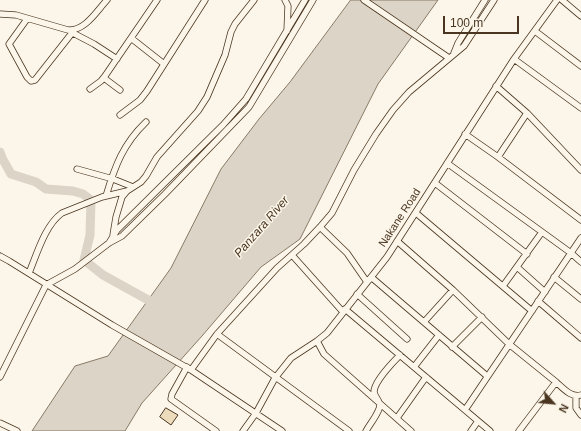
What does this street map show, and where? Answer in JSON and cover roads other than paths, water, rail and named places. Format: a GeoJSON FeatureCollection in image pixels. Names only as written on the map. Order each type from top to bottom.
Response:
{"type":"FeatureCollection","features":[{"type":"Feature","properties":{"kind":"street"},"geometry":{"type":"LineString","coordinates":[[27,19],[9,44],[31,81],[35,80],[70,32],[83,26],[106,0]]}},
{"type":"Feature","properties":{"kind":"street"},"geometry":{"type":"LineString","coordinates":[[90,89],[104,78],[157,0]]}},
{"type":"Feature","properties":{"kind":"street"},"geometry":{"type":"LineString","coordinates":[[120,115],[140,100],[148,91],[205,0]]}},
{"type":"Feature","properties":{"kind":"street"},"geometry":{"type":"LineString","coordinates":[[29,273],[47,231],[54,220],[62,213],[104,196],[127,191],[141,182],[146,176],[158,157],[198,111],[207,97],[225,55],[231,32],[235,24],[254,0]]}},
{"type":"Feature","properties":{"kind":"street"},"geometry":{"type":"LineString","coordinates":[[285,0],[288,6],[286,33]]}},
{"type":"Feature","properties":{"kind":"street"},"geometry":{"type":"LineString","coordinates":[[113,235],[238,109],[251,91],[305,0]]}},
{"type":"Feature","properties":{"kind":"street"},"geometry":{"type":"LineString","coordinates":[[0,377],[46,285],[75,269],[109,243],[122,236],[249,107],[313,0]]}},
{"type":"Feature","properties":{"kind":"street"},"geometry":{"type":"LineString","coordinates":[[364,0],[449,58]]}},
{"type":"Feature","properties":{"kind":"street"},"geometry":{"type":"LineString","coordinates":[[454,53],[458,43],[485,0]]}},
{"type":"Feature","properties":{"kind":"street"},"geometry":{"type":"LineString","coordinates":[[216,431],[171,399],[172,394],[189,368],[218,334],[277,268],[304,244],[332,213],[354,170],[393,110],[409,92],[464,46],[494,0]]}},
{"type":"Feature","properties":{"kind":"street","name":"Nakane Road"},"geometry":{"type":"LineString","coordinates":[[243,431],[256,413],[275,378],[291,358],[327,333],[369,280],[416,213],[514,59],[557,0]]}},
{"type":"Feature","properties":{"kind":"street"},"geometry":{"type":"LineString","coordinates":[[562,0],[581,16]]}},
{"type":"Feature","properties":{"kind":"street"},"geometry":{"type":"LineString","coordinates":[[0,14],[16,15],[70,32],[94,44],[117,59]]}},
{"type":"Feature","properties":{"kind":"street"},"geometry":{"type":"LineString","coordinates":[[535,31],[581,66]]}},
{"type":"Feature","properties":{"kind":"street"},"geometry":{"type":"LineString","coordinates":[[286,33],[292,37]]}},
{"type":"Feature","properties":{"kind":"street"},"geometry":{"type":"LineString","coordinates":[[131,38],[164,64]]}},
{"type":"Feature","properties":{"kind":"street"},"geometry":{"type":"LineString","coordinates":[[514,59],[581,108]]}},
{"type":"Feature","properties":{"kind":"street"},"geometry":{"type":"LineString","coordinates":[[104,78],[120,90]]}},
{"type":"Feature","properties":{"kind":"street"},"geometry":{"type":"LineString","coordinates":[[496,86],[527,113],[581,170]]}},
{"type":"Feature","properties":{"kind":"street"},"geometry":{"type":"LineString","coordinates":[[498,156],[527,113]]}},
{"type":"Feature","properties":{"kind":"street"},"geometry":{"type":"LineString","coordinates":[[104,196],[125,147],[146,122]]}},
{"type":"Feature","properties":{"kind":"street"},"geometry":{"type":"LineString","coordinates":[[465,134],[498,156],[581,220]]}},
{"type":"Feature","properties":{"kind":"street"},"geometry":{"type":"LineString","coordinates":[[447,163],[571,253],[581,262]]}},
{"type":"Feature","properties":{"kind":"street"},"geometry":{"type":"LineString","coordinates":[[77,169],[134,187]]}},
{"type":"Feature","properties":{"kind":"street"},"geometry":{"type":"LineString","coordinates":[[435,183],[527,254]]}},
{"type":"Feature","properties":{"kind":"street"},"geometry":{"type":"LineString","coordinates":[[109,243],[113,235],[119,205],[127,191]]}},
{"type":"Feature","properties":{"kind":"street"},"geometry":{"type":"LineString","coordinates":[[416,213],[532,311]]}},
{"type":"Feature","properties":{"kind":"street"},"geometry":{"type":"LineString","coordinates":[[320,227],[347,253],[369,280],[424,322],[487,376]]}},
{"type":"Feature","properties":{"kind":"street"},"geometry":{"type":"LineString","coordinates":[[503,286],[542,232]]}},
{"type":"Feature","properties":{"kind":"street"},"geometry":{"type":"LineString","coordinates":[[465,410],[581,238]]}},
{"type":"Feature","properties":{"kind":"street"},"geometry":{"type":"LineString","coordinates":[[397,241],[453,290],[509,344],[569,393],[579,396],[576,408],[581,415]]}},
{"type":"Feature","properties":{"kind":"street"},"geometry":{"type":"LineString","coordinates":[[292,255],[344,310],[490,431]]}},
{"type":"Feature","properties":{"kind":"street"},"geometry":{"type":"LineString","coordinates":[[0,256],[112,325],[189,368],[282,431]]}},
{"type":"Feature","properties":{"kind":"street"},"geometry":{"type":"LineString","coordinates":[[517,267],[545,292]]}},
{"type":"Feature","properties":{"kind":"street"},"geometry":{"type":"LineString","coordinates":[[554,277],[581,299]]}},
{"type":"Feature","properties":{"kind":"street"},"geometry":{"type":"LineString","coordinates":[[424,322],[453,290]]}},
{"type":"Feature","properties":{"kind":"street"},"geometry":{"type":"LineString","coordinates":[[357,294],[407,339]]}},
{"type":"Feature","properties":{"kind":"street"},"geometry":{"type":"LineString","coordinates":[[538,302],[581,338]]}},
{"type":"Feature","properties":{"kind":"street"},"geometry":{"type":"LineString","coordinates":[[452,347],[482,317]]}},
{"type":"Feature","properties":{"kind":"street"},"geometry":{"type":"LineString","coordinates":[[218,334],[275,378],[349,431]]}},
{"type":"Feature","properties":{"kind":"street"},"geometry":{"type":"LineString","coordinates":[[414,367],[439,335]]}},
{"type":"Feature","properties":{"kind":"street"},"geometry":{"type":"LineString","coordinates":[[317,341],[324,354],[411,431]]}},
{"type":"Feature","properties":{"kind":"street"},"geometry":{"type":"LineString","coordinates":[[366,431],[380,409],[380,404],[375,396],[375,388],[377,383],[400,355]]}},
{"type":"Feature","properties":{"kind":"street"},"geometry":{"type":"LineString","coordinates":[[397,418],[426,377]]}},
{"type":"Feature","properties":{"kind":"street"},"geometry":{"type":"LineString","coordinates":[[518,431],[556,382]]}},
{"type":"Feature","properties":{"kind":"street"},"geometry":{"type":"LineString","coordinates":[[471,431],[478,421]]}},
{"type":"Feature","properties":{"kind":"street"},"geometry":{"type":"LineString","coordinates":[[0,423],[17,431]]}},
{"type":"Feature","properties":{"kind":"water","name":"Panzara River"},"geometry":{"type":"Polygon","coordinates":[[[351,0],[438,0],[378,84],[300,239],[261,267],[142,403],[125,431],[32,431],[75,366],[108,356],[171,268],[221,169],[259,119],[290,82],[351,0]]]}},
{"type":"Feature","properties":{"kind":"waterway"},"geometry":{"type":"LineString","coordinates":[[0,152],[11,174],[36,182],[46,189],[73,191],[83,194],[91,200],[90,235],[84,260],[103,275],[159,306]]}}]}
